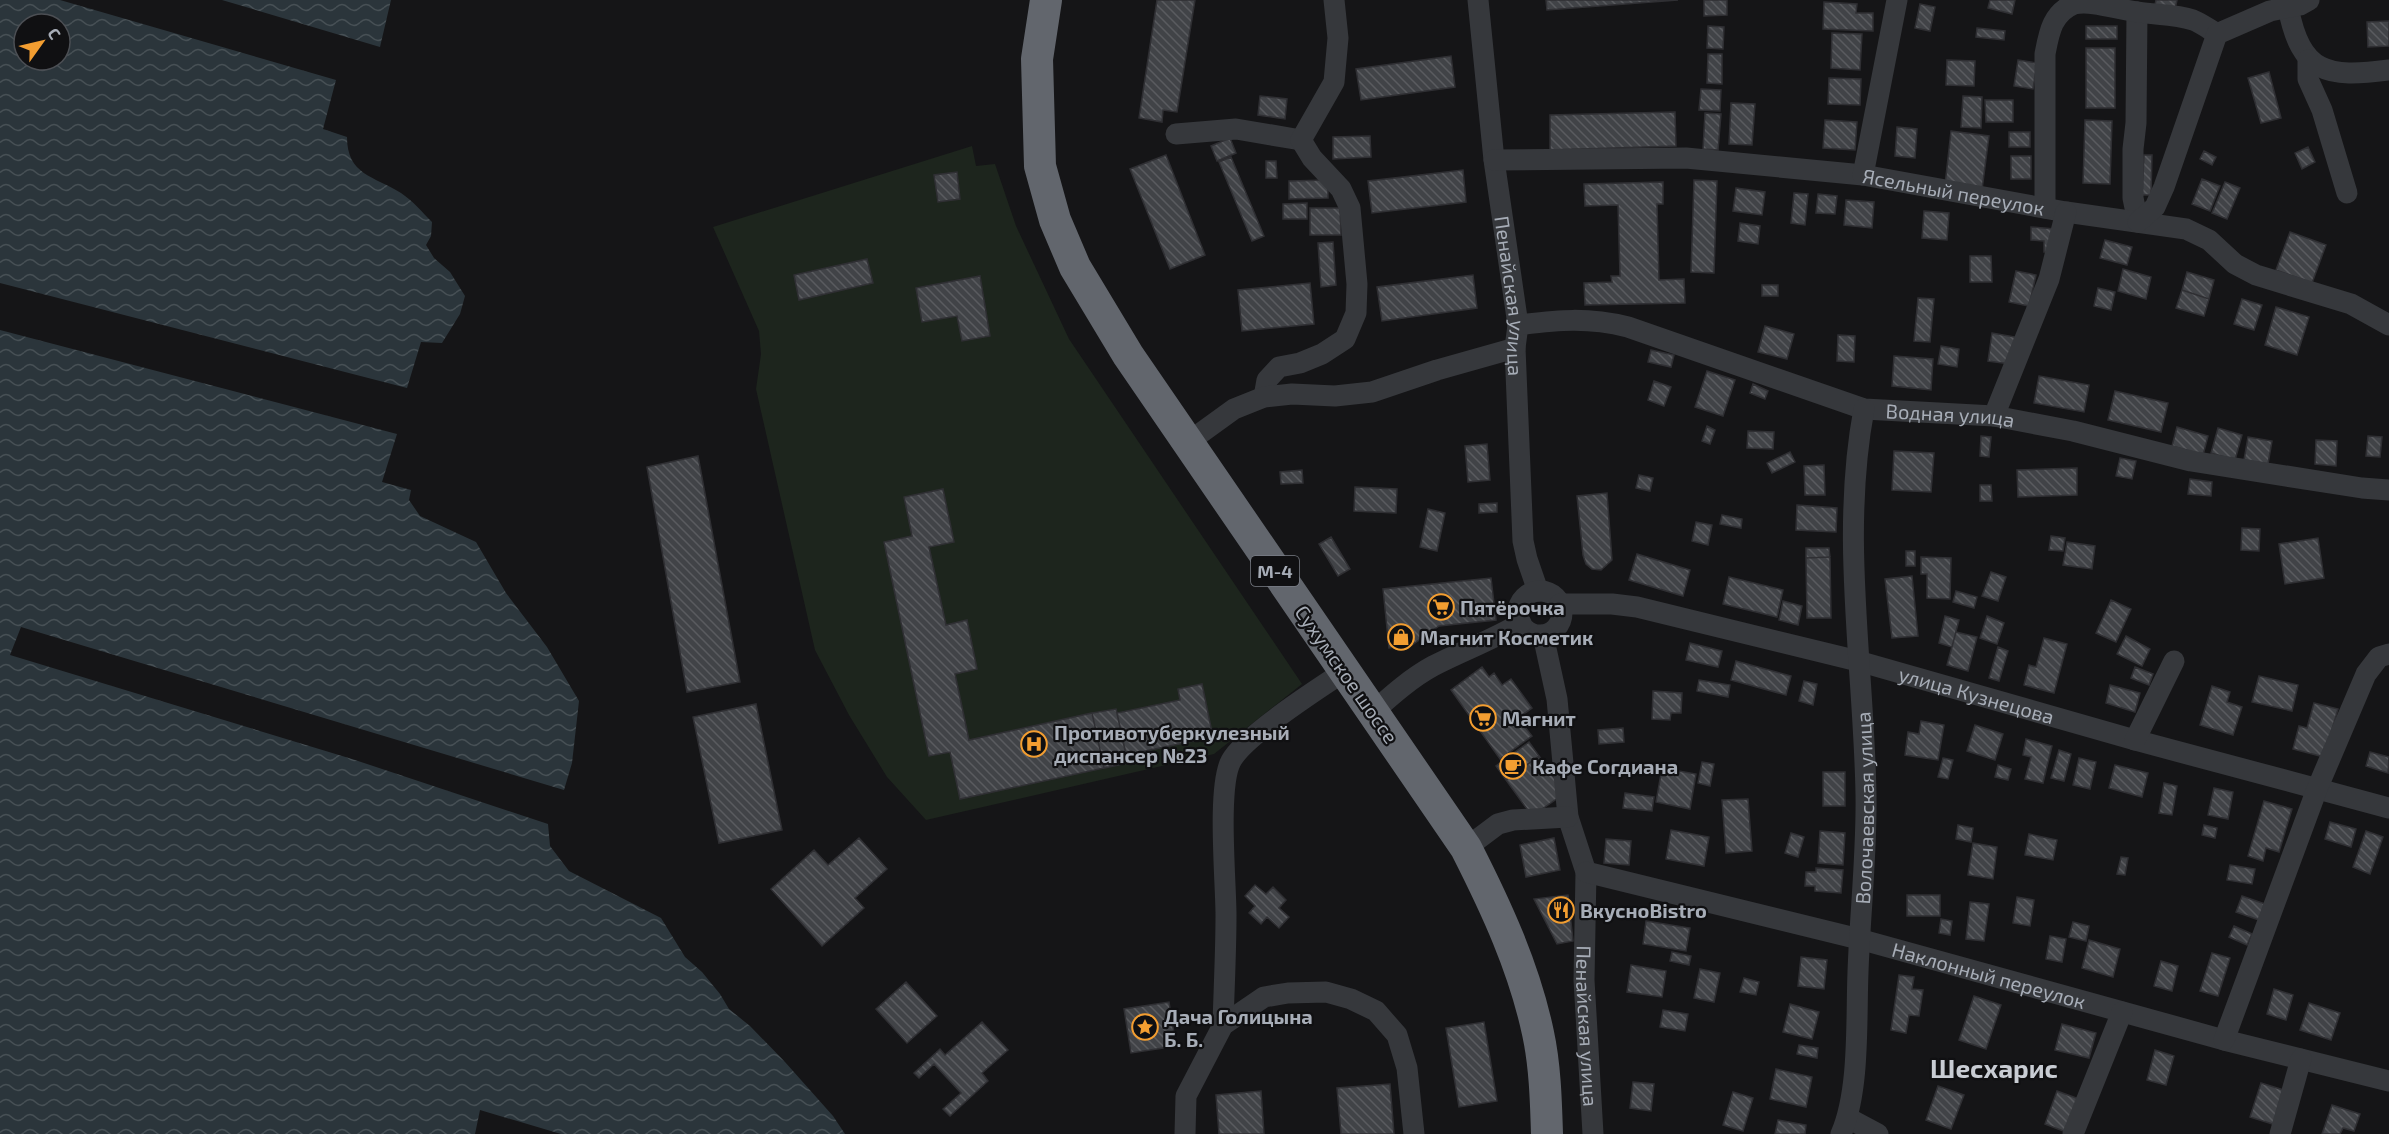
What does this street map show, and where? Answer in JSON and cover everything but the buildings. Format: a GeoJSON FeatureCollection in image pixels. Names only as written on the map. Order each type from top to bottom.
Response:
{"type":"FeatureCollection","features":[{"type":"Feature","properties":{"kind":"highway","name":"Сухумское шоссе"},"geometry":{"type":"LineString","coordinates":[[1046,0],[1037,60],[1038,120],[1040,166],[1055,220],[1081,277],[1128,355],[1466,848],[1503,921],[1539,1034],[1547,1134]]}},
{"type":"Feature","properties":{"kind":"street"},"geometry":{"type":"LineString","coordinates":[[1301,140],[1334,82],[1338,38],[1334,0]]}},
{"type":"Feature","properties":{"kind":"street","name":"Пенайская улица"},"geometry":{"type":"LineString","coordinates":[[1478,0],[1494,160],[1518,325],[1515,348],[1524,541],[1527,559],[1538,591]]}},
{"type":"Feature","properties":{"kind":"street"},"geometry":{"type":"LineString","coordinates":[[1863,175],[1897,0]]}},
{"type":"Feature","properties":{"kind":"street"},"geometry":{"type":"LineString","coordinates":[[2137,12],[2133,198],[2138,222],[2155,207],[2164,187],[2217,34],[2270,11],[2309,0]]}},
{"type":"Feature","properties":{"kind":"street"},"geometry":{"type":"LineString","coordinates":[[2045,208],[2045,54],[2050,28],[2056,16],[2074,4],[2094,3],[2137,12],[2167,14],[2195,21],[2217,34]]}},
{"type":"Feature","properties":{"kind":"street"},"geometry":{"type":"LineString","coordinates":[[2288,7],[2292,27],[2300,48],[2308,60],[2326,70],[2354,75],[2389,70]]}},
{"type":"Feature","properties":{"kind":"street"},"geometry":{"type":"LineString","coordinates":[[2308,60],[2308,79],[2322,110],[2347,193]]}},
{"type":"Feature","properties":{"kind":"street"},"geometry":{"type":"LineString","coordinates":[[1176,134],[1236,129],[1301,140],[1312,158],[1341,189],[1350,208],[1357,285],[1356,313],[1345,339],[1322,354],[1279,368],[1267,380],[1264,398]]}},
{"type":"Feature","properties":{"kind":"street","name":"Ясельный переулок"},"geometry":{"type":"LineString","coordinates":[[1494,160],[1686,158],[1863,175],[2066,212],[2186,229],[2209,240],[2235,264],[2256,275],[2351,304],[2389,325]]}},
{"type":"Feature","properties":{"kind":"street"},"geometry":{"type":"LineString","coordinates":[[1994,416],[2049,279],[2066,212]]}},
{"type":"Feature","properties":{"kind":"street","name":"Водная улица"},"geometry":{"type":"LineString","coordinates":[[1518,325],[1573,319],[1611,323],[1864,409],[1994,416],[2073,431],[2191,461],[2362,488],[2389,490]]}},
{"type":"Feature","properties":{"kind":"street"},"geometry":{"type":"LineString","coordinates":[[1187,443],[1234,409],[1264,398],[1292,394],[1335,396],[1372,392],[1437,370],[1515,348]]}},
{"type":"Feature","properties":{"kind":"street","name":"Волочаевская улица"},"geometry":{"type":"LineString","coordinates":[[1845,1126],[1855,1064],[1866,796],[1854,538],[1857,444],[1864,409]]}},
{"type":"Feature","properties":{"kind":"street"},"geometry":{"type":"LineString","coordinates":[[1538,591],[1547,592],[1560,604],[1562,614],[1560,624],[1553,632],[1544,635],[1534,635],[1526,630],[1518,613],[1521,603],[1528,595],[1538,591]]}},
{"type":"Feature","properties":{"kind":"street","name":"улица Кузнецова"},"geometry":{"type":"LineString","coordinates":[[1560,604],[1612,604],[1637,607],[1858,661],[2135,740],[2389,808]]}},
{"type":"Feature","properties":{"kind":"street"},"geometry":{"type":"LineString","coordinates":[[1374,711],[1432,667],[1484,644],[1521,623]]}},
{"type":"Feature","properties":{"kind":"street","name":"Пенайская улица"},"geometry":{"type":"LineString","coordinates":[[1544,635],[1557,699],[1568,817],[1586,872],[1584,980],[1593,1134]]}},
{"type":"Feature","properties":{"kind":"street"},"geometry":{"type":"LineString","coordinates":[[2224,1040],[2317,789],[2366,674],[2379,657],[2389,654]]}},
{"type":"Feature","properties":{"kind":"street"},"geometry":{"type":"LineString","coordinates":[[2135,740],[2174,662]]}},
{"type":"Feature","properties":{"kind":"street"},"geometry":{"type":"LineString","coordinates":[[1185,1134],[1186,1096],[1223,1024],[1226,927],[1224,807],[1226,778],[1231,761],[1242,746],[1345,671]]}},
{"type":"Feature","properties":{"kind":"street"},"geometry":{"type":"LineString","coordinates":[[1466,848],[1498,824],[1513,820],[1568,817]]}},
{"type":"Feature","properties":{"kind":"street","name":"Наклонный переулок"},"geometry":{"type":"LineString","coordinates":[[1586,872],[1859,939],[2224,1040],[2389,1081]]}},
{"type":"Feature","properties":{"kind":"street"},"geometry":{"type":"LineString","coordinates":[[1223,1024],[1264,998],[1288,993],[1326,992],[1352,999],[1376,1011],[1397,1035],[1407,1068],[1414,1134]]}},
{"type":"Feature","properties":{"kind":"street"},"geometry":{"type":"LineString","coordinates":[[2073,1134],[2122,1012]]}},
{"type":"Feature","properties":{"kind":"street"},"geometry":{"type":"LineString","coordinates":[[2280,1134],[2301,1059]]}},
{"type":"Feature","properties":{"kind":"street"},"geometry":{"type":"LineString","coordinates":[[1845,1126],[1878,1134]]}},
{"type":"Feature","properties":{"kind":"shaded area"},"geometry":{"type":"Polygon","coordinates":[[[972,146],[976,166],[995,164],[1016,226],[1069,339],[1302,684],[1214,754],[926,820],[887,777],[849,715],[815,650],[756,389],[761,354],[759,331],[713,227],[972,146]]]}},
{"type":"Feature","properties":{"kind":"water"},"geometry":{"type":"Polygon","coordinates":[[[0,0],[60,0],[336,80],[323,129],[347,137],[348,150],[357,167],[405,196],[432,222],[431,236],[426,245],[434,258],[450,272],[465,296],[460,314],[442,343],[421,342],[407,388],[0,283],[0,0]]]}},
{"type":"Feature","properties":{"kind":"water"},"geometry":{"type":"Polygon","coordinates":[[[222,0],[391,0],[380,47],[222,0]]]}},
{"type":"Feature","properties":{"kind":"water"},"geometry":{"type":"Polygon","coordinates":[[[0,330],[397,434],[382,482],[411,490],[409,500],[420,516],[476,542],[506,593],[547,647],[579,701],[572,763],[564,790],[21,627],[10,655],[352,759],[548,824],[550,846],[569,871],[661,918],[685,957],[702,972],[729,1009],[750,1026],[785,1062],[833,1116],[845,1134],[561,1134],[480,1110],[475,1134],[0,1134],[0,330]]]}},
{"type":"Feature","properties":{"kind":"place","name":"Пятёрочка"},"geometry":{"type":"Point","coordinates":[1441,607]}},
{"type":"Feature","properties":{"kind":"place","name":"Магнит Косметик"},"geometry":{"type":"Point","coordinates":[1401,637]}},
{"type":"Feature","properties":{"kind":"place","name":"Магнит"},"geometry":{"type":"Point","coordinates":[1483,718]}},
{"type":"Feature","properties":{"kind":"place","name":"Противотуберкулезный диспансер №23"},"geometry":{"type":"Point","coordinates":[1034,744]}},
{"type":"Feature","properties":{"kind":"place","name":"Кафе Согдиана"},"geometry":{"type":"Point","coordinates":[1513,766]}},
{"type":"Feature","properties":{"kind":"place","name":"ВкусноBistro"},"geometry":{"type":"Point","coordinates":[1561,910]}},
{"type":"Feature","properties":{"kind":"place","name":"Дача Голицына Б. Б."},"geometry":{"type":"Point","coordinates":[1145,1027]}},
{"type":"Feature","properties":{"kind":"district","name":"Шесхарис"},"geometry":{"type":"Point","coordinates":[1994,1067]}}]}
